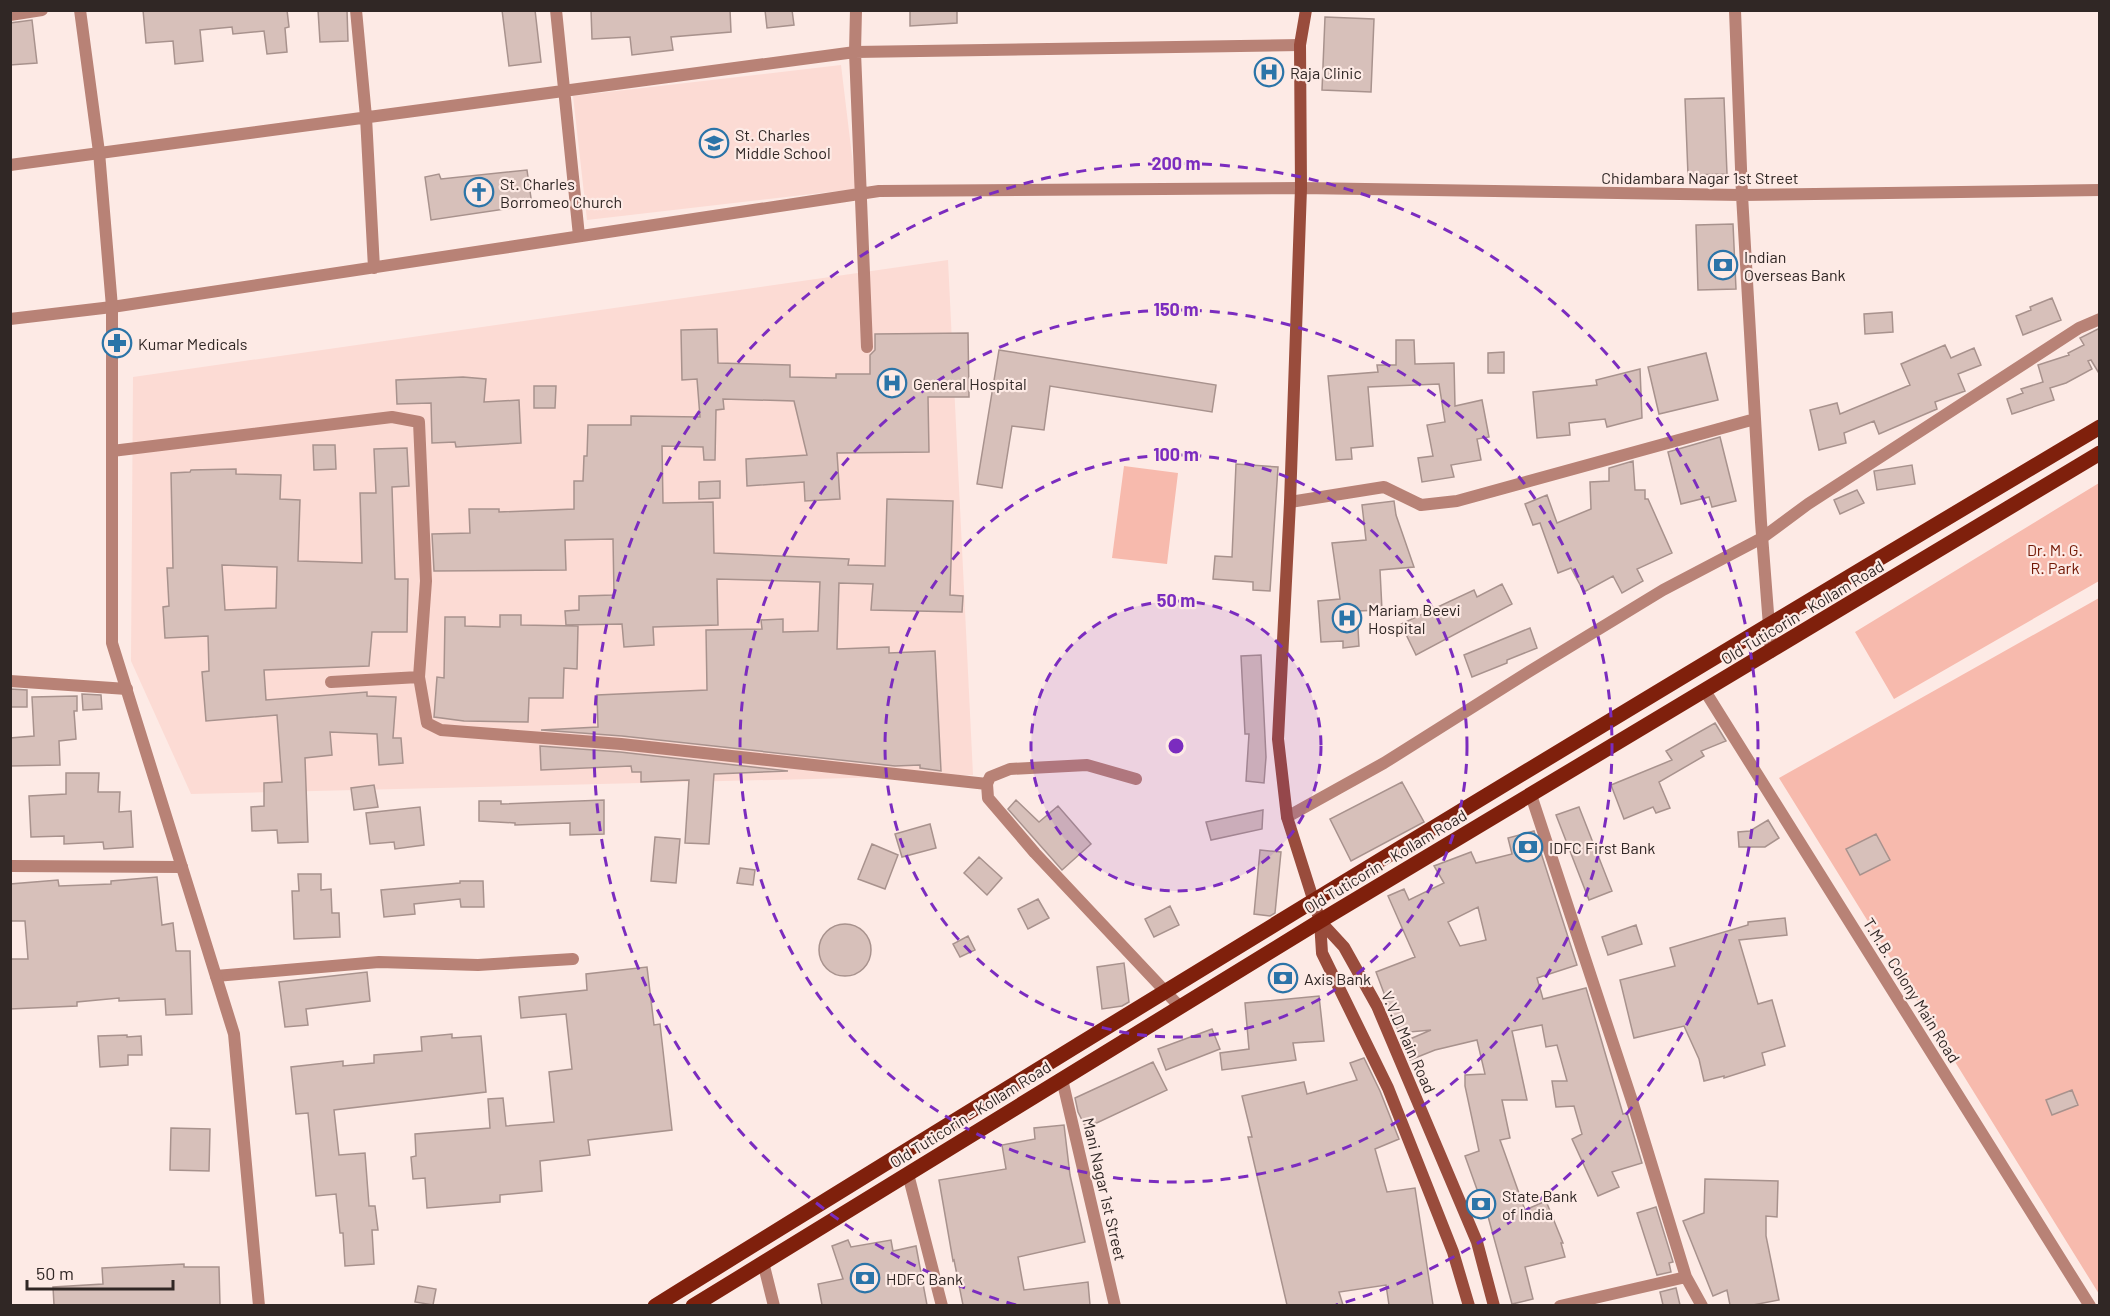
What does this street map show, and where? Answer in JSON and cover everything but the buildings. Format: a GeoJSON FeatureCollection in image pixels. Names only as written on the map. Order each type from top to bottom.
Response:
{"type":"FeatureCollection","features":[{"type":"Feature","properties":{"kind":"main road"},"geometry":{"type":"LineString","coordinates":[[1306,10],[1300,45],[1301,188],[1290,502],[1278,739],[1287,817],[1320,921],[1322,953],[1388,1088],[1453,1252],[1469,1305]]}},
{"type":"Feature","properties":{"kind":"main road"},"geometry":{"type":"LineString","coordinates":[[655,1305],[1313,900],[2100,427]]}},
{"type":"Feature","properties":{"kind":"main road","name":"Old Tuticorin - Kollam Road"},"geometry":{"type":"LineString","coordinates":[[693,1305],[1320,921],[2100,453]]}},
{"type":"Feature","properties":{"kind":"main road","name":"V.V.D Main Road"},"geometry":{"type":"LineString","coordinates":[[1320,921],[1344,946],[1377,1006],[1477,1242],[1494,1305]]}},
{"type":"Feature","properties":{"kind":"street"},"geometry":{"type":"LineString","coordinates":[[10,15],[42,10]]}},
{"type":"Feature","properties":{"kind":"street"},"geometry":{"type":"LineString","coordinates":[[80,10],[99,152],[112,307],[112,643],[234,1034],[259,1305]]}},
{"type":"Feature","properties":{"kind":"street"},"geometry":{"type":"LineString","coordinates":[[356,10],[366,117],[374,268]]}},
{"type":"Feature","properties":{"kind":"street"},"geometry":{"type":"LineString","coordinates":[[556,10],[579,236]]}},
{"type":"Feature","properties":{"kind":"street"},"geometry":{"type":"LineString","coordinates":[[856,10],[855,52],[867,347]]}},
{"type":"Feature","properties":{"kind":"street"},"geometry":{"type":"LineString","coordinates":[[1736,10],[1742,195],[1771,652]]}},
{"type":"Feature","properties":{"kind":"street"},"geometry":{"type":"LineString","coordinates":[[10,165],[855,52],[1300,45]]}},
{"type":"Feature","properties":{"kind":"street","name":"Chidambara Nagar 1st Street"},"geometry":{"type":"LineString","coordinates":[[10,319],[112,307],[879,191],[1301,188],[1742,195],[2100,190]]}},
{"type":"Feature","properties":{"kind":"street"},"geometry":{"type":"LineString","coordinates":[[1287,817],[1384,764],[1663,590],[1762,538],[1808,504],[2079,328],[2100,319]]}},
{"type":"Feature","properties":{"kind":"street"},"geometry":{"type":"LineString","coordinates":[[112,451],[392,417],[419,423],[426,581],[418,677],[427,723],[441,730],[621,744],[987,784]]}},
{"type":"Feature","properties":{"kind":"street"},"geometry":{"type":"LineString","coordinates":[[1290,502],[1384,487],[1420,505],[1457,501],[1755,419]]}},
{"type":"Feature","properties":{"kind":"street"},"geometry":{"type":"LineString","coordinates":[[331,682],[418,677]]}},
{"type":"Feature","properties":{"kind":"street"},"geometry":{"type":"LineString","coordinates":[[10,681],[127,689]]}},
{"type":"Feature","properties":{"kind":"street","name":"T.M.B. Colony Main Road"},"geometry":{"type":"LineString","coordinates":[[1705,691],[2090,1305]]}},
{"type":"Feature","properties":{"kind":"street"},"geometry":{"type":"LineString","coordinates":[[1136,779],[1087,765],[1010,769],[990,777],[987,784],[988,798],[1016,832],[1180,1007]]}},
{"type":"Feature","properties":{"kind":"street"},"geometry":{"type":"LineString","coordinates":[[1531,795],[1626,1082],[1686,1277],[1702,1305]]}},
{"type":"Feature","properties":{"kind":"street"},"geometry":{"type":"LineString","coordinates":[[10,866],[182,867]]}},
{"type":"Feature","properties":{"kind":"street"},"geometry":{"type":"LineString","coordinates":[[216,976],[379,962],[478,965],[573,958]]}},
{"type":"Feature","properties":{"kind":"street","name":"Mani Nagar 1st Street"},"geometry":{"type":"LineString","coordinates":[[1062,1079],[1115,1305]]}},
{"type":"Feature","properties":{"kind":"street"},"geometry":{"type":"LineString","coordinates":[[908,1174],[942,1305]]}},
{"type":"Feature","properties":{"kind":"street"},"geometry":{"type":"LineString","coordinates":[[763,1262],[774,1305]]}},
{"type":"Feature","properties":{"kind":"street"},"geometry":{"type":"LineString","coordinates":[[1560,1305],[1686,1277]]}},
{"type":"Feature","properties":{"kind":"shaded area","name":"St. Charles Middle School"},"geometry":{"type":"Polygon","coordinates":[[[841,65],[856,189],[587,220],[573,96],[841,65]]]}},
{"type":"Feature","properties":{"kind":"shaded area"},"geometry":{"type":"Polygon","coordinates":[[[948,260],[973,775],[191,794],[131,661],[133,377],[948,260]]]}},
{"type":"Feature","properties":{"kind":"green space"},"geometry":{"type":"Polygon","coordinates":[[[1124,466],[1178,473],[1167,564],[1112,558],[1124,466]]]}},
{"type":"Feature","properties":{"kind":"green space","name":"Dr. M. G. R. Park"},"geometry":{"type":"Polygon","coordinates":[[[2099,483],[2099,581],[1894,699],[1855,632],[2099,483]]]}},
{"type":"Feature","properties":{"kind":"green space"},"geometry":{"type":"Polygon","coordinates":[[[2099,598],[2099,1294],[1779,778],[2099,598]]]}},
{"type":"Feature","properties":{"kind":"place","name":"Raja Clinic"},"geometry":{"type":"Point","coordinates":[1269,72]}},
{"type":"Feature","properties":{"kind":"place","name":"St. Charles Middle School"},"geometry":{"type":"Point","coordinates":[714,143]}},
{"type":"Feature","properties":{"kind":"place","name":"St. Charles Borromeo Church"},"geometry":{"type":"Point","coordinates":[479,192]}},
{"type":"Feature","properties":{"kind":"place","name":"Indian Overseas Bank"},"geometry":{"type":"Point","coordinates":[1723,265]}},
{"type":"Feature","properties":{"kind":"place","name":"Kumar Medicals"},"geometry":{"type":"Point","coordinates":[117,343]}},
{"type":"Feature","properties":{"kind":"place","name":"General Hospital"},"geometry":{"type":"Point","coordinates":[892,383]}},
{"type":"Feature","properties":{"kind":"place","name":"Mariam Beevi Hospital"},"geometry":{"type":"Point","coordinates":[1347,618]}},
{"type":"Feature","properties":{"kind":"place","name":"IDFC First Bank"},"geometry":{"type":"Point","coordinates":[1528,847]}},
{"type":"Feature","properties":{"kind":"place","name":"Axis Bank"},"geometry":{"type":"Point","coordinates":[1283,978]}},
{"type":"Feature","properties":{"kind":"place","name":"State Bank of India"},"geometry":{"type":"Point","coordinates":[1481,1204]}},
{"type":"Feature","properties":{"kind":"place","name":"HDFC Bank"},"geometry":{"type":"Point","coordinates":[865,1278]}}]}
